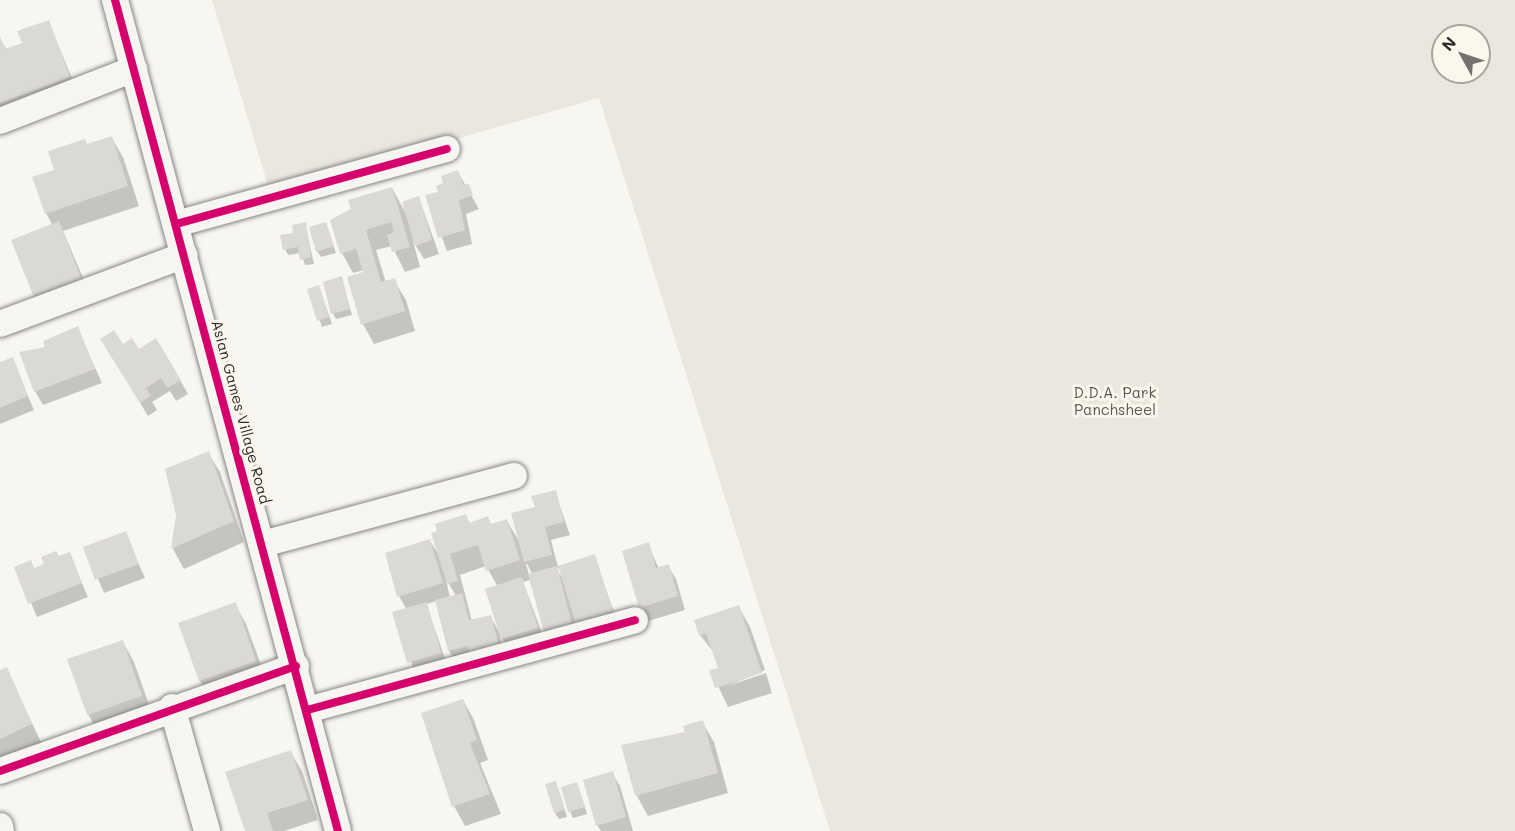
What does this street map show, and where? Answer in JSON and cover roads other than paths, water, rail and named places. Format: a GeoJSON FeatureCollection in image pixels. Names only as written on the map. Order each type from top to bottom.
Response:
{"type":"FeatureCollection","features":[{"type":"Feature","properties":{"kind":"street","name":"Asian Games Village Road"},"geometry":{"type":"LineString","coordinates":[[115,0],[296,666],[338,831]]}},
{"type":"Feature","properties":{"kind":"street"},"geometry":{"type":"LineString","coordinates":[[0,121],[134,69]]}},
{"type":"Feature","properties":{"kind":"street"},"geometry":{"type":"LineString","coordinates":[[176,224],[447,149]]}},
{"type":"Feature","properties":{"kind":"street"},"geometry":{"type":"LineString","coordinates":[[0,324],[184,255]]}},
{"type":"Feature","properties":{"kind":"street"},"geometry":{"type":"LineString","coordinates":[[263,544],[514,476]]}},
{"type":"Feature","properties":{"kind":"street"},"geometry":{"type":"LineString","coordinates":[[307,710],[635,620]]}},
{"type":"Feature","properties":{"kind":"street"},"geometry":{"type":"LineString","coordinates":[[0,771],[172,707],[296,666]]}},
{"type":"Feature","properties":{"kind":"street"},"geometry":{"type":"LineString","coordinates":[[172,707],[207,831]]}},
{"type":"Feature","properties":{"kind":"street"},"geometry":{"type":"LineString","coordinates":[[0,826],[1,831]]}},
{"type":"Feature","properties":{"kind":"park label","name":"D.D.A. Park Panchsheel"},"geometry":{"type":"Point","coordinates":[1115,400]}}]}
